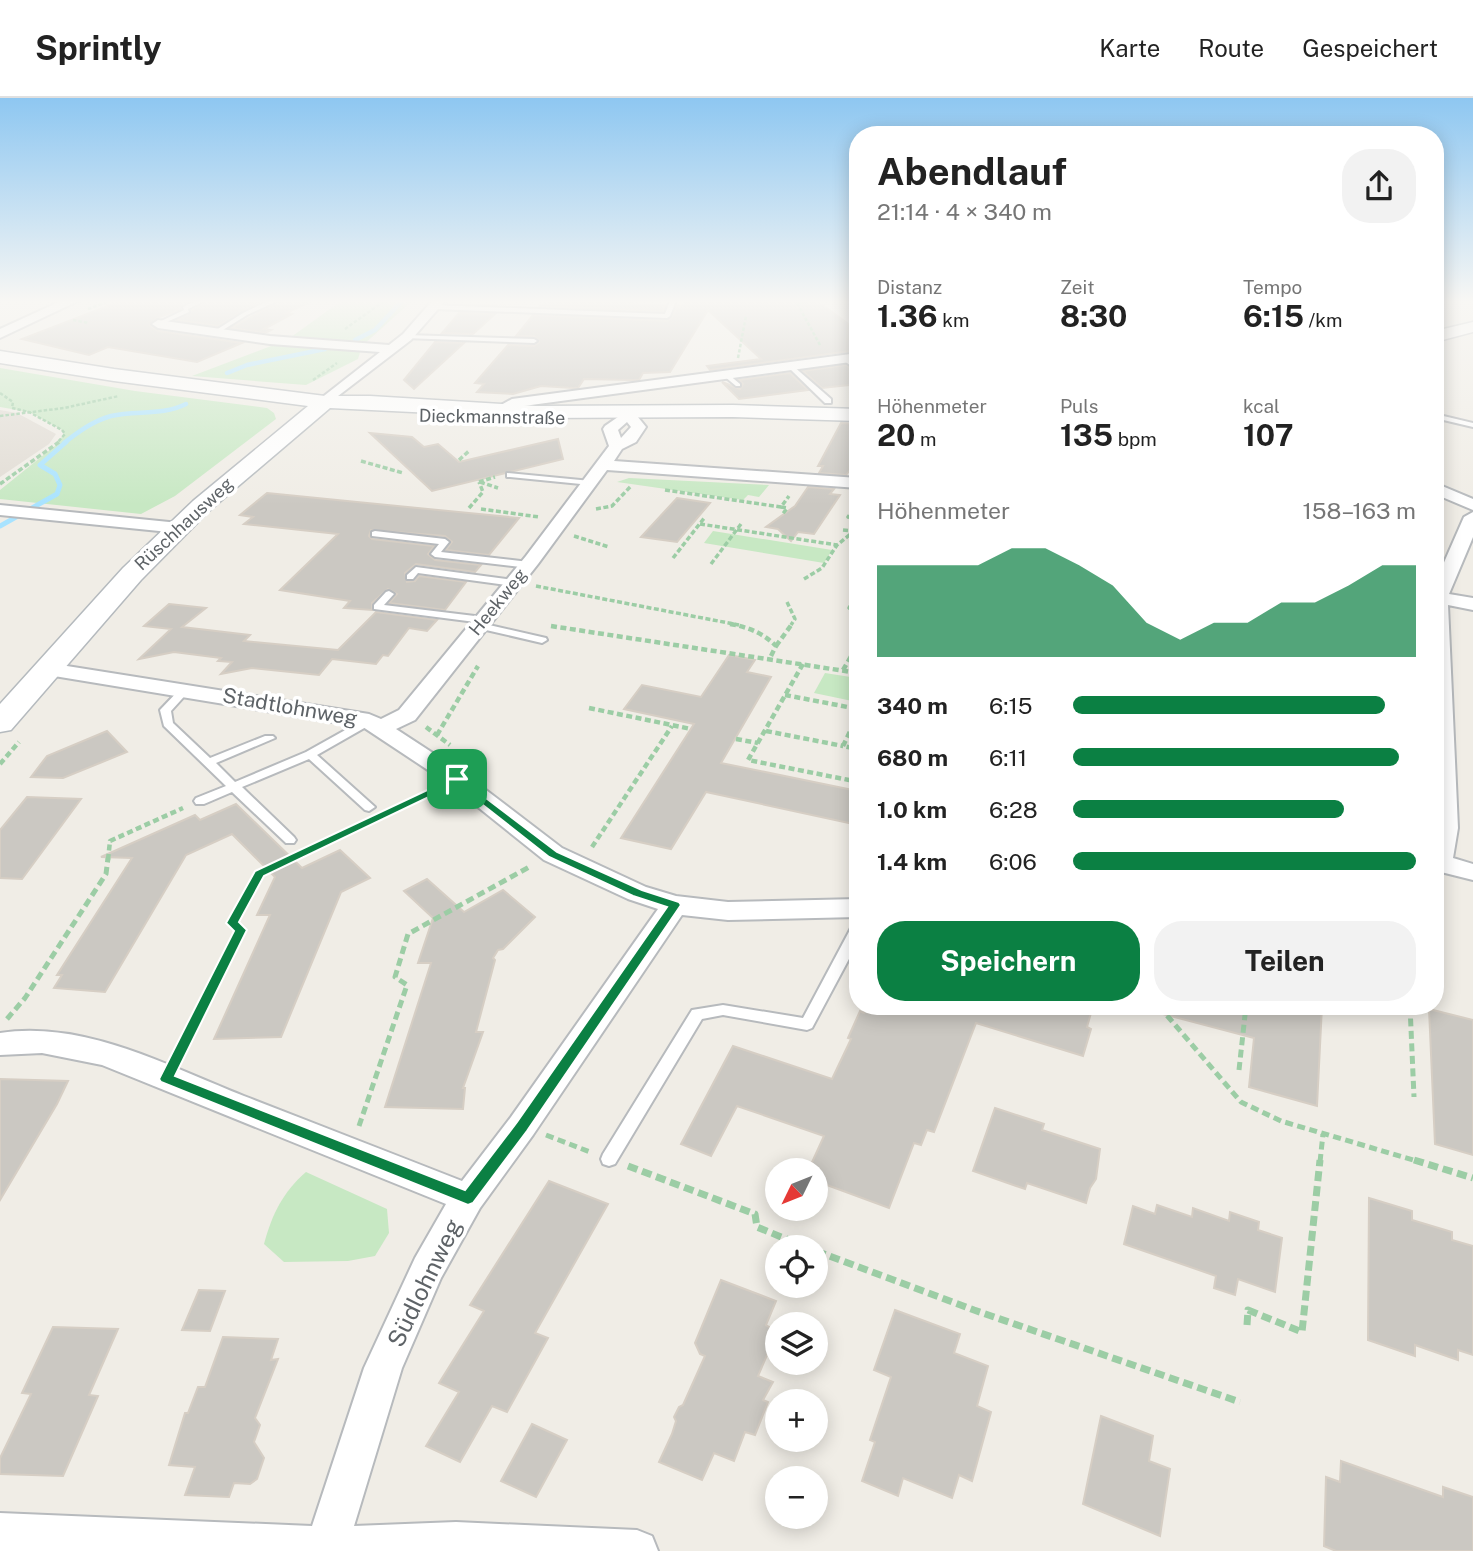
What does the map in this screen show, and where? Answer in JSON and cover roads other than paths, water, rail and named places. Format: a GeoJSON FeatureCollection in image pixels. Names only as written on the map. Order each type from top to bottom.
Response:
{"type":"FeatureCollection","features":[{"type":"Feature","properties":{"kind":"street"},"geometry":{"type":"LineString","coordinates":[[75,369],[325,402]]}},
{"type":"Feature","properties":{"kind":"street","name":"Rüschhausweg"},"geometry":{"type":"LineString","coordinates":[[13,728],[48,669],[132,574],[225,485],[366,369]]}},
{"type":"Feature","properties":{"kind":"street"},"geometry":{"type":"LineString","coordinates":[[499,410],[512,403],[768,369]]}},
{"type":"Feature","properties":{"kind":"street","name":"Dieckmannstraße"},"geometry":{"type":"LineString","coordinates":[[325,402],[628,414],[733,411],[849,415]]}},
{"type":"Feature","properties":{"kind":"street","name":"Dieckmannstraße"},"geometry":{"type":"LineString","coordinates":[[325,402],[355,412],[467,419],[577,419],[628,414]]}},
{"type":"Feature","properties":{"kind":"street","name":"Heekweg"},"geometry":{"type":"LineString","coordinates":[[375,724],[407,715],[490,627],[513,583],[617,446],[631,439],[639,427],[628,414]]}},
{"type":"Feature","properties":{"kind":"street"},"geometry":{"type":"LineString","coordinates":[[604,465],[849,482]]}},
{"type":"Feature","properties":{"kind":"street"},"geometry":{"type":"LineString","coordinates":[[1444,492],[1473,505]]}},
{"type":"Feature","properties":{"kind":"street"},"geometry":{"type":"LineString","coordinates":[[4,510],[179,528]]}},
{"type":"Feature","properties":{"kind":"street"},"geometry":{"type":"LineString","coordinates":[[1444,580],[1473,517]]}},
{"type":"Feature","properties":{"kind":"street"},"geometry":{"type":"LineString","coordinates":[[1444,599],[1473,604]]}},
{"type":"Feature","properties":{"kind":"street","name":"Stadtlohnweg"},"geometry":{"type":"LineString","coordinates":[[48,669],[375,724],[457,779],[553,854],[638,893],[675,905],[729,911],[849,908]]}},
{"type":"Feature","properties":{"kind":"street"},"geometry":{"type":"LineString","coordinates":[[1444,782],[1444,836]]}},
{"type":"Feature","properties":{"kind":"street"},"geometry":{"type":"LineString","coordinates":[[1444,866],[1473,872]]}},
{"type":"Feature","properties":{"kind":"street","name":"Südlohnweg"},"geometry":{"type":"LineString","coordinates":[[326,1550],[383,1368],[427,1269],[468,1198],[522,1126],[675,905]]}},
{"type":"Feature","properties":{"kind":"street"},"geometry":{"type":"LineString","coordinates":[[0,1044],[24,1039],[70,1044],[110,1056],[468,1198]]}},
{"type":"Feature","properties":{"kind":"street"},"geometry":{"type":"LineString","coordinates":[[0,1534],[85,1544],[326,1550],[456,1543],[637,1551]]}},
{"type":"Feature","properties":{"kind":"lane"},"geometry":{"type":"LineString","coordinates":[[793,369],[828,401]]}},
{"type":"Feature","properties":{"kind":"lane"},"geometry":{"type":"LineString","coordinates":[[726,374],[738,385]]}},
{"type":"Feature","properties":{"kind":"lane"},"geometry":{"type":"LineString","coordinates":[[1444,418],[1473,425]]}},
{"type":"Feature","properties":{"kind":"lane"},"geometry":{"type":"LineString","coordinates":[[510,475],[590,483]]}},
{"type":"Feature","properties":{"kind":"lane"},"geometry":{"type":"LineString","coordinates":[[375,534],[445,542],[435,554],[528,565]]}},
{"type":"Feature","properties":{"kind":"lane"},"geometry":{"type":"LineString","coordinates":[[410,577],[416,570],[513,583]]}},
{"type":"Feature","properties":{"kind":"lane"},"geometry":{"type":"LineString","coordinates":[[389,594],[377,607],[490,627],[542,640]]}},
{"type":"Feature","properties":{"kind":"lane"},"geometry":{"type":"LineString","coordinates":[[185,690],[165,710],[164,718],[290,840]]}},
{"type":"Feature","properties":{"kind":"lane"},"geometry":{"type":"LineString","coordinates":[[200,801],[375,724]]}},
{"type":"Feature","properties":{"kind":"lane"},"geometry":{"type":"LineString","coordinates":[[207,762],[269,738]]}},
{"type":"Feature","properties":{"kind":"lane"},"geometry":{"type":"LineString","coordinates":[[310,754],[369,807]]}},
{"type":"Feature","properties":{"kind":"lane"},"geometry":{"type":"LineString","coordinates":[[609,1159],[698,1014],[723,1010],[807,1024],[849,945]]}},
{"type":"Feature","properties":{"kind":"waterway"},"geometry":{"type":"LineString","coordinates":[[227,373],[237,369]]}},
{"type":"Feature","properties":{"kind":"waterway"},"geometry":{"type":"LineString","coordinates":[[64,443],[104,418],[168,410],[186,404]]}},
{"type":"Feature","properties":{"kind":"waterway"},"geometry":{"type":"LineString","coordinates":[[0,526],[57,494],[60,485],[55,474],[40,465],[66,442]]}}]}
